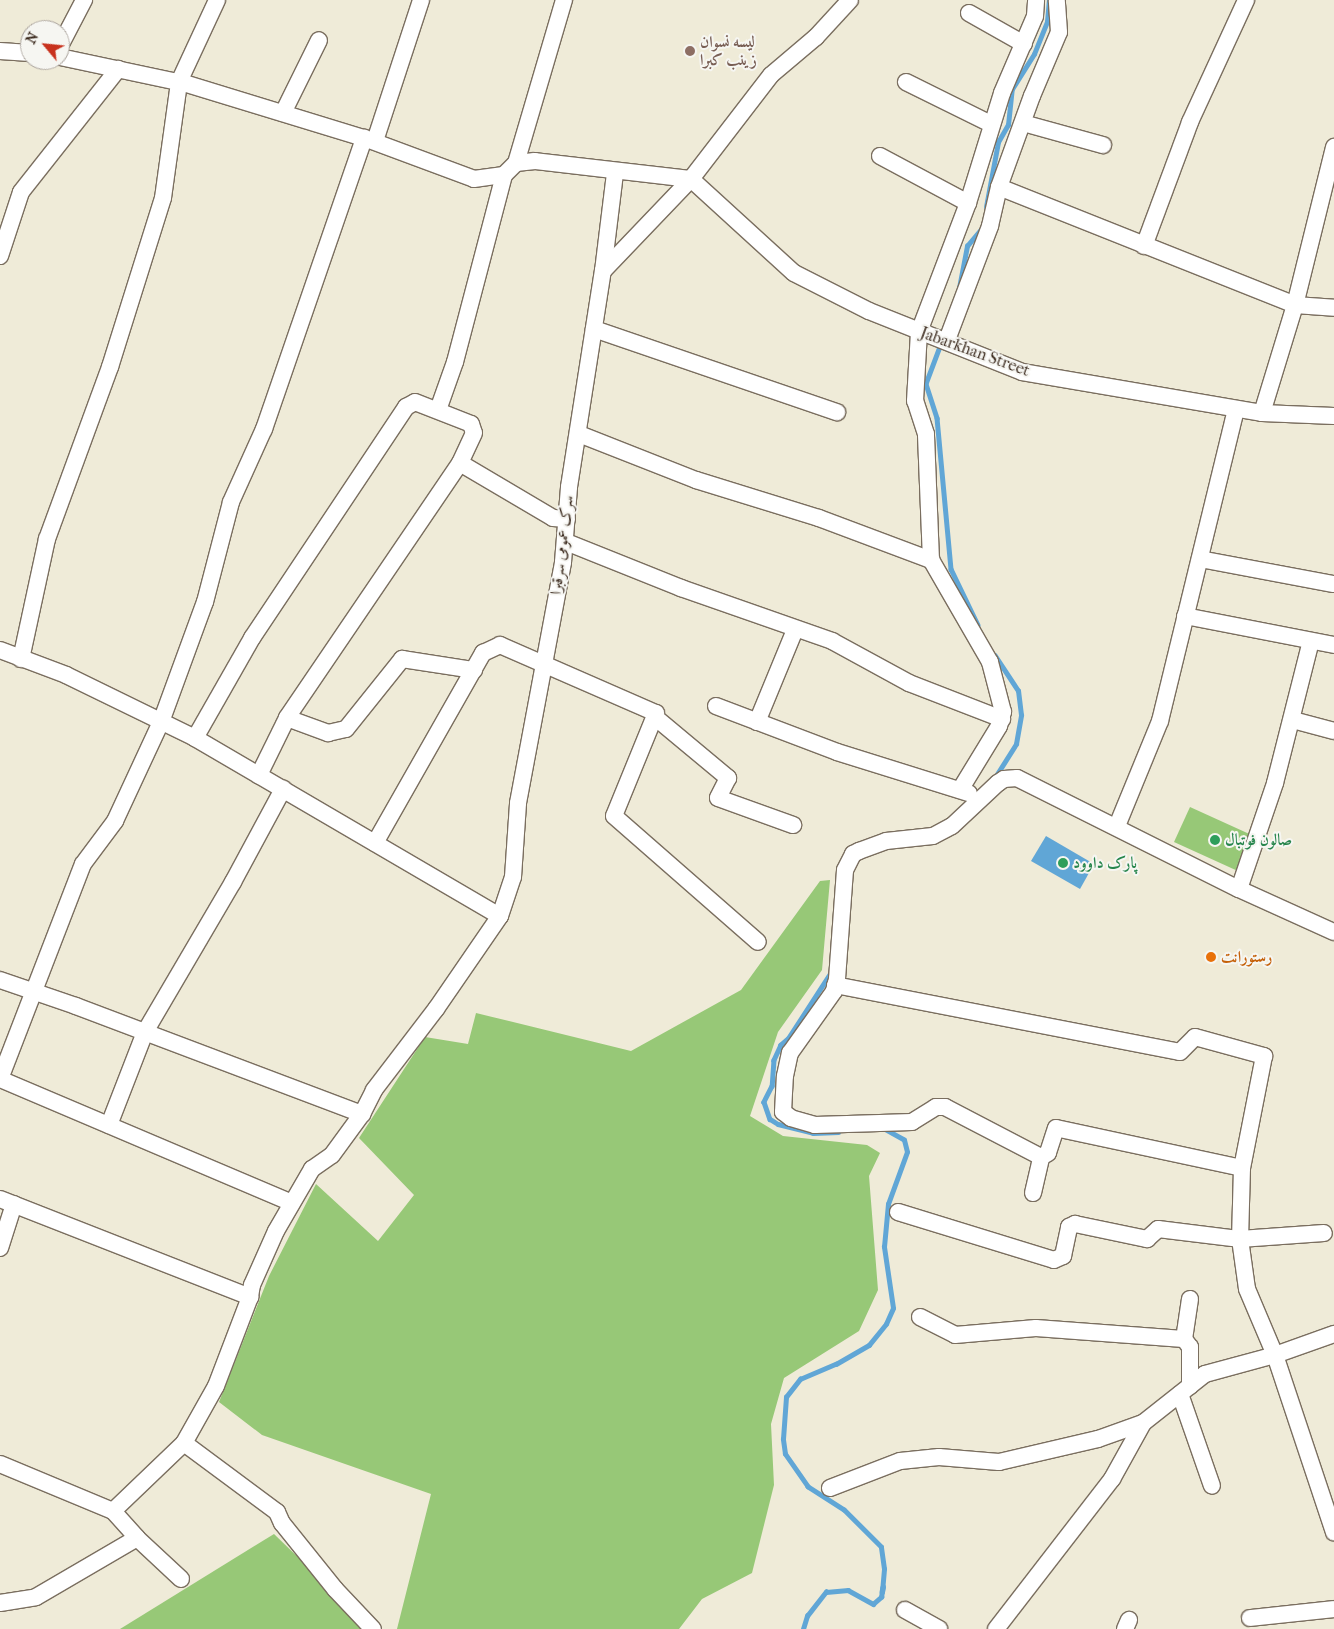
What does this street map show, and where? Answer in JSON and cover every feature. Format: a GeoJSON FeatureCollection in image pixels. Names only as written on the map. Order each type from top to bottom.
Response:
{"type":"FeatureCollection","features":[{"type":"Feature","properties":{"kind":"street"},"geometry":{"type":"LineString","coordinates":[[70,27],[84,0]]}},
{"type":"Feature","properties":{"kind":"street"},"geometry":{"type":"LineString","coordinates":[[20,659],[47,540],[110,367],[163,198],[179,82],[217,0]]}},
{"type":"Feature","properties":{"kind":"street"},"geometry":{"type":"LineString","coordinates":[[292,1203],[0,1079],[83,864],[115,821],[161,722],[204,602],[231,502],[264,430],[421,0]]}},
{"type":"Feature","properties":{"kind":"street"},"geometry":{"type":"LineString","coordinates":[[438,410],[456,362],[510,169],[564,0]]}},
{"type":"Feature","properties":{"kind":"street"},"geometry":{"type":"LineString","coordinates":[[603,272],[691,179],[771,75],[816,37],[850,0]]}},
{"type":"Feature","properties":{"kind":"street"},"geometry":{"type":"LineString","coordinates":[[960,790],[1002,719],[1003,712],[990,662],[931,560],[926,434],[915,401],[919,332],[968,203],[991,124],[1035,16],[1036,0]]}},
{"type":"Feature","properties":{"kind":"street"},"geometry":{"type":"LineString","coordinates":[[947,340],[990,226],[999,187],[1060,32],[1057,0]]}},
{"type":"Feature","properties":{"kind":"street"},"geometry":{"type":"LineString","coordinates":[[1144,246],[1190,122],[1246,0]]}},
{"type":"Feature","properties":{"kind":"street"},"geometry":{"type":"LineString","coordinates":[[969,12],[1024,44]]}},
{"type":"Feature","properties":{"kind":"street"},"geometry":{"type":"LineString","coordinates":[[283,113],[319,40]]}},
{"type":"Feature","properties":{"kind":"street"},"geometry":{"type":"LineString","coordinates":[[0,51],[20,52]]}},
{"type":"Feature","properties":{"kind":"street"},"geometry":{"type":"LineString","coordinates":[[70,59],[179,82],[369,140],[474,178],[535,161],[615,173],[691,179]]}},
{"type":"Feature","properties":{"kind":"street"},"geometry":{"type":"LineString","coordinates":[[0,256],[5,228],[21,192],[118,69]]}},
{"type":"Feature","properties":{"kind":"street"},"geometry":{"type":"LineString","coordinates":[[906,82],[991,124]]}},
{"type":"Feature","properties":{"kind":"street"},"geometry":{"type":"LineString","coordinates":[[1023,123],[1103,144]]}},
{"type":"Feature","properties":{"kind":"street"},"geometry":{"type":"LineString","coordinates":[[1262,413],[1295,305],[1334,152]]}},
{"type":"Feature","properties":{"kind":"street"},"geometry":{"type":"LineString","coordinates":[[880,156],[968,203]]}},
{"type":"Feature","properties":{"kind":"street","name":"سرک عمومی سرقبرا"},"geometry":{"type":"LineString","coordinates":[[113,1511],[184,1443],[216,1386],[250,1297],[256,1276],[292,1203],[312,1169],[332,1155],[362,1114],[374,1090],[436,1009],[500,916],[513,877],[518,803],[566,542],[567,519],[578,434],[603,272],[615,173]]}},
{"type":"Feature","properties":{"kind":"street","name":"Jabarkhan Street"},"geometry":{"type":"LineString","coordinates":[[691,179],[794,273],[919,332],[947,340],[1022,372],[1262,413],[1334,416]]}},
{"type":"Feature","properties":{"kind":"street"},"geometry":{"type":"LineString","coordinates":[[999,187],[1295,305],[1334,308]]}},
{"type":"Feature","properties":{"kind":"street"},"geometry":{"type":"LineString","coordinates":[[594,329],[837,412]]}},
{"type":"Feature","properties":{"kind":"street"},"geometry":{"type":"LineString","coordinates":[[195,738],[252,638],[406,407],[415,402],[471,424],[474,433],[460,463],[287,718],[259,775]]}},
{"type":"Feature","properties":{"kind":"street"},"geometry":{"type":"LineString","coordinates":[[1117,826],[1160,721],[1236,409]]}},
{"type":"Feature","properties":{"kind":"street"},"geometry":{"type":"LineString","coordinates":[[578,434],[696,480],[819,518],[931,560]]}},
{"type":"Feature","properties":{"kind":"street"},"geometry":{"type":"LineString","coordinates":[[460,463],[553,518],[567,519]]}},
{"type":"Feature","properties":{"kind":"street"},"geometry":{"type":"LineString","coordinates":[[566,542],[795,630],[832,641],[909,683],[1002,719]]}},
{"type":"Feature","properties":{"kind":"street"},"geometry":{"type":"LineString","coordinates":[[1200,559],[1334,584]]}},
{"type":"Feature","properties":{"kind":"street"},"geometry":{"type":"LineString","coordinates":[[1186,616],[1334,645]]}},
{"type":"Feature","properties":{"kind":"street"},"geometry":{"type":"LineString","coordinates":[[757,722],[795,630]]}},
{"type":"Feature","properties":{"kind":"street"},"geometry":{"type":"LineString","coordinates":[[1239,889],[1293,720],[1312,641]]}},
{"type":"Feature","properties":{"kind":"street"},"geometry":{"type":"LineString","coordinates":[[375,843],[483,653],[500,645],[544,662],[652,710],[656,718],[725,775],[727,780],[718,798],[793,825]]}},
{"type":"Feature","properties":{"kind":"street"},"geometry":{"type":"LineString","coordinates":[[0,650],[66,675],[195,738],[500,916]]}},
{"type":"Feature","properties":{"kind":"street"},"geometry":{"type":"LineString","coordinates":[[287,718],[328,733],[346,729],[402,659],[474,670]]}},
{"type":"Feature","properties":{"kind":"street"},"geometry":{"type":"LineString","coordinates":[[716,706],[837,752],[982,796]]}},
{"type":"Feature","properties":{"kind":"street"},"geometry":{"type":"LineString","coordinates":[[656,718],[614,816],[758,942]]}},
{"type":"Feature","properties":{"kind":"street"},"geometry":{"type":"LineString","coordinates":[[1293,720],[1334,731]]}},
{"type":"Feature","properties":{"kind":"street"},"geometry":{"type":"LineString","coordinates":[[1041,1157],[945,1107],[936,1107],[912,1122],[815,1125],[800,1122],[783,1112],[785,1076],[790,1053],[835,985],[845,870],[853,854],[886,841],[933,836],[952,826],[982,796],[1004,778],[1017,778],[1117,826],[1239,889],[1334,932]]}},
{"type":"Feature","properties":{"kind":"street"},"geometry":{"type":"LineString","coordinates":[[109,1125],[145,1032],[233,882],[283,789]]}},
{"type":"Feature","properties":{"kind":"street"},"geometry":{"type":"LineString","coordinates":[[0,980],[145,1032],[362,1114]]}},
{"type":"Feature","properties":{"kind":"street"},"geometry":{"type":"LineString","coordinates":[[835,985],[1180,1052],[1195,1037],[1264,1056],[1242,1168],[1240,1239],[1247,1289],[1275,1355],[1333,1528]]}},
{"type":"Feature","properties":{"kind":"street"},"geometry":{"type":"LineString","coordinates":[[1033,1193],[1041,1157],[1048,1153],[1056,1128],[1242,1168]]}},
{"type":"Feature","properties":{"kind":"street"},"geometry":{"type":"LineString","coordinates":[[0,1248],[7,1202],[250,1297]]}},
{"type":"Feature","properties":{"kind":"street"},"geometry":{"type":"LineString","coordinates":[[898,1212],[1054,1260],[1059,1260],[1063,1256],[1069,1227],[1075,1224],[1147,1239],[1158,1229],[1240,1239],[1324,1233]]}},
{"type":"Feature","properties":{"kind":"street"},"geometry":{"type":"LineString","coordinates":[[1184,1340],[1190,1299]]}},
{"type":"Feature","properties":{"kind":"street"},"geometry":{"type":"LineString","coordinates":[[920,1317],[955,1335],[1036,1328],[1184,1340],[1190,1347],[1185,1390],[1212,1486]]}},
{"type":"Feature","properties":{"kind":"street"},"geometry":{"type":"LineString","coordinates":[[830,1488],[900,1461],[939,1457],[999,1462],[1098,1438],[1142,1423],[1206,1374],[1275,1355],[1334,1334]]}},
{"type":"Feature","properties":{"kind":"street"},"geometry":{"type":"LineString","coordinates":[[996,1629],[1112,1479],[1142,1423]]}},
{"type":"Feature","properties":{"kind":"street"},"geometry":{"type":"LineString","coordinates":[[184,1443],[277,1512],[282,1523],[329,1582],[373,1629]]}},
{"type":"Feature","properties":{"kind":"street"},"geometry":{"type":"LineString","coordinates":[[0,1464],[113,1511],[137,1538],[180,1579]]}},
{"type":"Feature","properties":{"kind":"street"},"geometry":{"type":"LineString","coordinates":[[0,1602],[36,1597],[137,1538]]}},
{"type":"Feature","properties":{"kind":"street"},"geometry":{"type":"LineString","coordinates":[[1250,1618],[1334,1609]]}},
{"type":"Feature","properties":{"kind":"street"},"geometry":{"type":"LineString","coordinates":[[905,1610],[939,1629]]}},
{"type":"Feature","properties":{"kind":"green space","name":"صالون فوتبال"},"geometry":{"type":"Polygon","coordinates":[[[1190,807],[1256,837],[1240,872],[1174,842],[1190,807]]]}},
{"type":"Feature","properties":{"kind":"green space"},"geometry":{"type":"Polygon","coordinates":[[[830,880],[822,970],[778,1032],[750,1116],[783,1136],[867,1145],[880,1153],[869,1176],[878,1290],[859,1331],[784,1378],[771,1424],[774,1485],[752,1573],[702,1599],[679,1629],[397,1629],[431,1494],[262,1435],[219,1402],[269,1276],[316,1184],[378,1241],[414,1195],[359,1138],[425,1037],[468,1044],[476,1013],[631,1051],[741,990],[820,881],[830,880]]]}},
{"type":"Feature","properties":{"kind":"green space"},"geometry":{"type":"Polygon","coordinates":[[[274,1534],[372,1629],[120,1629],[274,1534]]]}},
{"type":"Feature","properties":{"kind":"water","name":"پارک داوود"},"geometry":{"type":"Polygon","coordinates":[[[1046,836],[1094,864],[1080,889],[1031,861],[1046,836]]]}},
{"type":"Feature","properties":{"kind":"waterway"},"geometry":{"type":"LineString","coordinates":[[986,207],[998,142],[1008,125],[1012,89],[1034,54],[1047,22],[1049,0]]}},
{"type":"Feature","properties":{"kind":"waterway"},"geometry":{"type":"LineString","coordinates":[[959,288],[967,246],[983,227]]}},
{"type":"Feature","properties":{"kind":"waterway"},"geometry":{"type":"LineString","coordinates":[[941,344],[926,384],[937,418],[951,569],[978,625]]}},
{"type":"Feature","properties":{"kind":"waterway"},"geometry":{"type":"LineString","coordinates":[[994,779],[1016,744],[1021,715],[1018,691],[995,656]]}},
{"type":"Feature","properties":{"kind":"waterway"},"geometry":{"type":"LineString","coordinates":[[831,973],[789,1038],[781,1045],[774,1060],[772,1086],[764,1102],[770,1119],[778,1124],[813,1133],[838,1132]]}},
{"type":"Feature","properties":{"kind":"waterway"},"geometry":{"type":"LineString","coordinates":[[803,1629],[807,1616],[826,1592],[848,1590],[873,1604],[881,1597],[883,1587],[882,1592],[884,1569],[881,1547],[844,1510],[808,1487],[785,1454],[783,1439],[786,1397],[800,1379],[836,1364],[869,1345],[886,1324],[893,1308],[884,1247],[888,1204],[907,1152],[904,1140],[886,1130]]}},
{"type":"Feature","properties":{"kind":"place","name":"لیسه نسوان زینب کبرا"},"geometry":{"type":"Point","coordinates":[690,51]}},
{"type":"Feature","properties":{"kind":"place","name":"صالون فوتبال"},"geometry":{"type":"Point","coordinates":[1215,840]}},
{"type":"Feature","properties":{"kind":"place","name":"پارک داوود"},"geometry":{"type":"Point","coordinates":[1063,863]}},
{"type":"Feature","properties":{"kind":"place","name":"رستورانت"},"geometry":{"type":"Point","coordinates":[1211,957]}}]}
